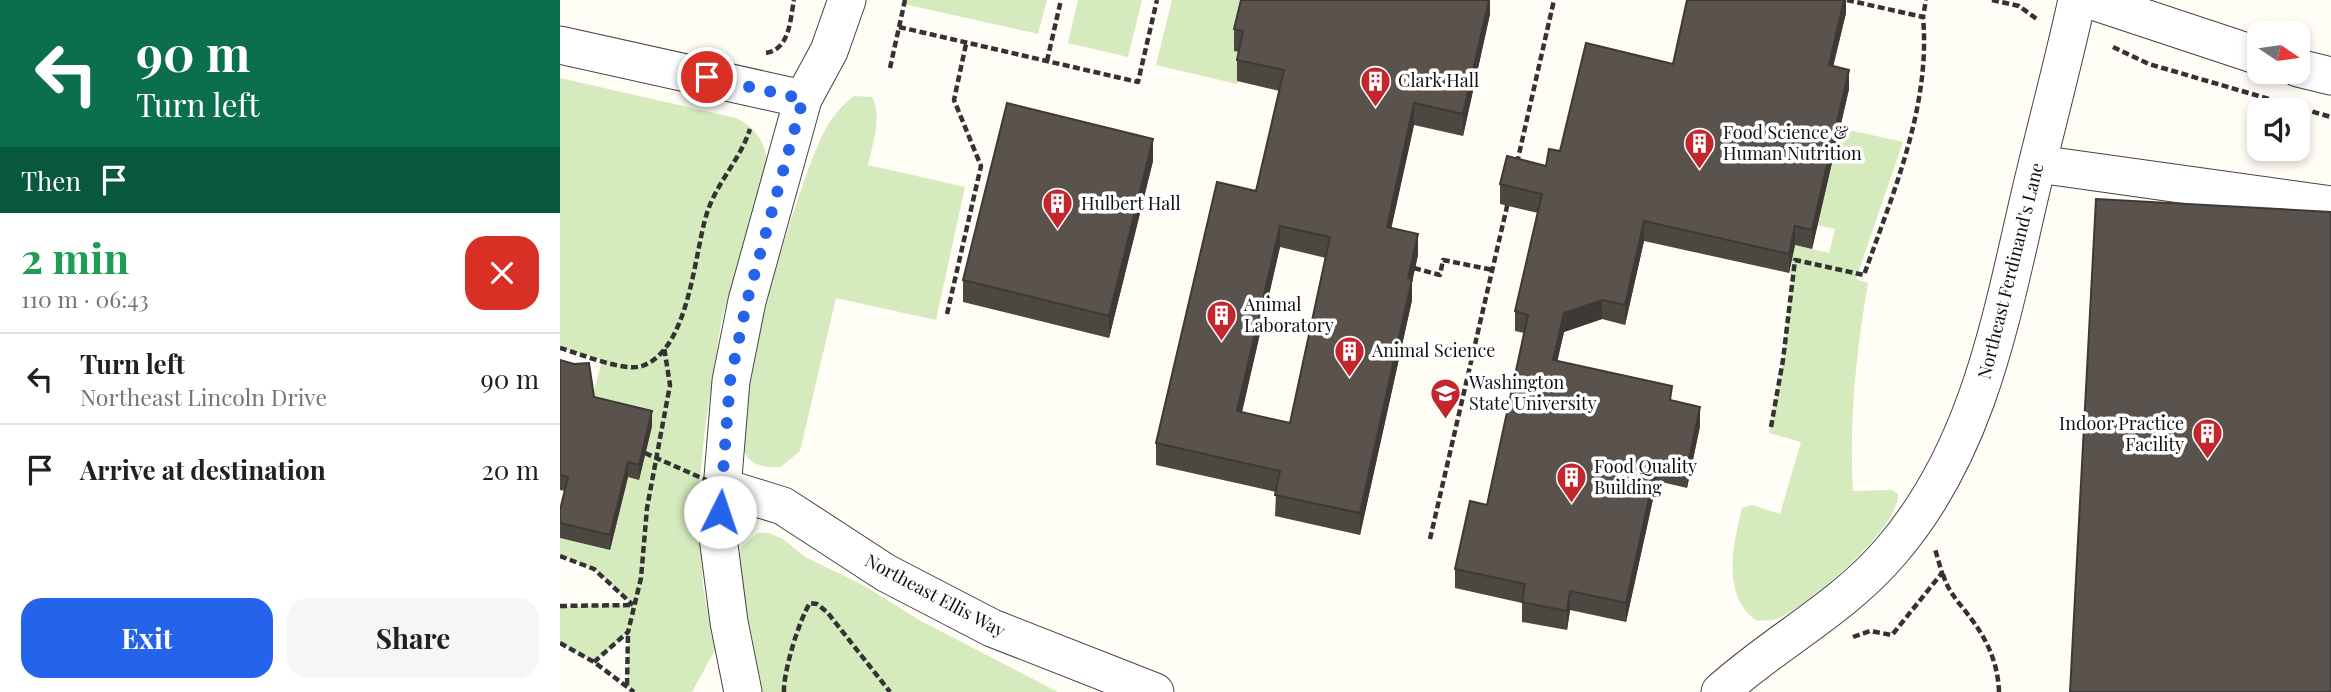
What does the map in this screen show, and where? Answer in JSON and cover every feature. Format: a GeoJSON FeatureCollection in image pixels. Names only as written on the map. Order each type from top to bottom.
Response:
{"type":"FeatureCollection","features":[{"type":"Feature","properties":{"kind":"street"},"geometry":{"type":"LineString","coordinates":[[743,692],[729,622],[719,537],[730,381],[744,314],[803,99],[830,51],[847,0]]}},
{"type":"Feature","properties":{"kind":"street","name":"Northeast Ferdinand's Lane"},"geometry":{"type":"LineString","coordinates":[[1720,692],[1853,589],[1890,553],[1940,483],[1969,425],[2007,303],[2077,0]]}},
{"type":"Feature","properties":{"kind":"street"},"geometry":{"type":"LineString","coordinates":[[2090,0],[2247,51]]}},
{"type":"Feature","properties":{"kind":"street"},"geometry":{"type":"LineString","coordinates":[[560,45],[803,99]]}},
{"type":"Feature","properties":{"kind":"street"},"geometry":{"type":"LineString","coordinates":[[2310,71],[2331,76]]}},
{"type":"Feature","properties":{"kind":"street"},"geometry":{"type":"LineString","coordinates":[[2038,164],[2331,205]]}},
{"type":"Feature","properties":{"kind":"street","name":"Northeast Ellis Way"},"geometry":{"type":"LineString","coordinates":[[722,487],[783,506],[886,573],[992,628],[1155,692]]}},
{"type":"Feature","properties":{"kind":"path"},"geometry":{"type":"LineString","coordinates":[[787,38],[794,0]]}},
{"type":"Feature","properties":{"kind":"path"},"geometry":{"type":"LineString","coordinates":[[890,68],[905,0]]}},
{"type":"Feature","properties":{"kind":"path"},"geometry":{"type":"LineString","coordinates":[[1047,61],[1061,0]]}},
{"type":"Feature","properties":{"kind":"path"},"geometry":{"type":"LineString","coordinates":[[899,27],[1138,82],[1157,0]]}},
{"type":"Feature","properties":{"kind":"path"},"geometry":{"type":"LineString","coordinates":[[1514,175],[1554,0]]}},
{"type":"Feature","properties":{"kind":"path"},"geometry":{"type":"LineString","coordinates":[[1847,0],[1923,17]]}},
{"type":"Feature","properties":{"kind":"path"},"geometry":{"type":"LineString","coordinates":[[1770,427],[1783,360],[1796,260],[1864,275],[1906,155],[1926,54],[1923,17],[1926,0]]}},
{"type":"Feature","properties":{"kind":"path"},"geometry":{"type":"LineString","coordinates":[[1992,0],[2019,6],[2038,20]]}},
{"type":"Feature","properties":{"kind":"path"},"geometry":{"type":"LineString","coordinates":[[947,314],[981,166],[954,100],[966,44]]}},
{"type":"Feature","properties":{"kind":"path"},"geometry":{"type":"LineString","coordinates":[[560,348],[628,368],[642,366],[653,359],[677,330],[688,300],[707,213],[722,177],[743,152],[750,129]]}},
{"type":"Feature","properties":{"kind":"path"},"geometry":{"type":"LineString","coordinates":[[1430,539],[1511,189]]}},
{"type":"Feature","properties":{"kind":"path"},"geometry":{"type":"LineString","coordinates":[[1414,268],[1440,275],[1443,260],[1493,270]]}},
{"type":"Feature","properties":{"kind":"path"},"geometry":{"type":"LineString","coordinates":[[627,685],[628,632],[641,578],[648,508],[670,385],[664,346]]}},
{"type":"Feature","properties":{"kind":"path"},"geometry":{"type":"LineString","coordinates":[[645,453],[722,487]]}},
{"type":"Feature","properties":{"kind":"path"},"geometry":{"type":"LineString","coordinates":[[560,556],[594,569],[634,605]]}},
{"type":"Feature","properties":{"kind":"path"},"geometry":{"type":"LineString","coordinates":[[1942,573],[1947,591],[1970,617],[1988,645],[1998,670],[1999,692]]}},
{"type":"Feature","properties":{"kind":"path"},"geometry":{"type":"LineString","coordinates":[[784,692],[786,670],[797,628],[810,603],[817,604],[827,612],[890,692]]}},
{"type":"Feature","properties":{"kind":"path"},"geometry":{"type":"LineString","coordinates":[[560,606],[634,605]]}},
{"type":"Feature","properties":{"kind":"path"},"geometry":{"type":"LineString","coordinates":[[594,662],[628,632]]}},
{"type":"Feature","properties":{"kind":"path"},"geometry":{"type":"LineString","coordinates":[[560,643],[594,662],[634,692]]}},
{"type":"Feature","properties":{"kind":"green space"},"geometry":{"type":"Polygon","coordinates":[[[905,0],[1047,0],[1038,34],[904,4],[905,0]]]}},
{"type":"Feature","properties":{"kind":"green space"},"geometry":{"type":"Polygon","coordinates":[[[1078,0],[1142,0],[1128,57],[1068,43],[1078,0]]]}},
{"type":"Feature","properties":{"kind":"green space"},"geometry":{"type":"Polygon","coordinates":[[[1172,0],[1246,0],[1234,50],[1243,53],[1237,84],[1156,65],[1172,0]]]}},
{"type":"Feature","properties":{"kind":"green space"},"geometry":{"type":"Polygon","coordinates":[[[560,78],[736,118],[755,132],[765,150],[767,165],[721,323],[705,429],[700,479],[700,531],[703,587],[715,650],[692,692],[634,692],[627,685],[628,633],[594,662],[560,643],[560,606],[633,605],[594,569],[560,556],[560,538],[610,550],[628,477],[589,410],[602,360],[560,348],[560,78]]]}},
{"type":"Feature","properties":{"kind":"green space"},"geometry":{"type":"Polygon","coordinates":[[[854,96],[872,97],[877,113],[868,165],[965,187],[936,320],[836,298],[800,451],[781,467],[763,466],[753,462],[743,447],[748,383],[758,337],[786,237],[815,153],[832,119],[854,96]]]}},
{"type":"Feature","properties":{"kind":"green space"},"geometry":{"type":"Polygon","coordinates":[[[1840,128],[1903,142],[1856,279],[1868,283],[1857,361],[1852,438],[1853,491],[1892,490],[1898,494],[1895,509],[1884,526],[1850,564],[1793,610],[1779,618],[1757,621],[1738,598],[1734,584],[1735,538],[1742,508],[1752,505],[1780,514],[1801,442],[1769,433],[1783,360],[1792,276],[1789,273],[1795,245],[1829,253],[1835,229],[1811,224],[1840,128]]]}},
{"type":"Feature","properties":{"kind":"green space"},"geometry":{"type":"Polygon","coordinates":[[[758,533],[769,533],[783,539],[805,557],[863,585],[919,620],[1058,692],[760,692],[752,658],[738,559],[741,547],[758,533]]]}},
{"type":"Feature","properties":{"kind":"building"},"geometry":{"type":"Polygon","coordinates":[[[1241,0],[1489,0],[1463,114],[1414,103],[1387,227],[1418,234],[1408,278],[1412,279],[1360,513],[1275,495],[1280,471],[1156,443],[1217,182],[1256,191],[1284,70],[1237,60],[1243,31],[1234,29],[1241,0]],[[1280,226],[1237,411],[1290,423],[1330,237],[1280,226]]]}},
{"type":"Feature","properties":{"kind":"building"},"geometry":{"type":"Polygon","coordinates":[[[1687,0],[1844,0],[1829,65],[1849,70],[1812,230],[1795,226],[1789,254],[1644,221],[1625,305],[1602,300],[1564,313],[1553,360],[1672,386],[1670,400],[1700,407],[1687,468],[1657,462],[1626,603],[1570,591],[1567,611],[1522,602],[1525,584],[1455,569],[1470,501],[1487,505],[1528,315],[1515,311],[1542,194],[1500,184],[1507,156],[1546,166],[1549,149],[1560,151],[1586,43],[1673,64],[1687,0]]]}},
{"type":"Feature","properties":{"kind":"building","name":"Hulbert Hall"},"geometry":{"type":"Polygon","coordinates":[[[1007,103],[1153,139],[1109,316],[963,280],[1007,103]]]}},
{"type":"Feature","properties":{"kind":"building","name":"Indoor Practice Facility"},"geometry":{"type":"Polygon","coordinates":[[[2096,199],[2331,212],[2331,692],[2070,692],[2096,199]]]}},
{"type":"Feature","properties":{"kind":"building"},"geometry":{"type":"Polygon","coordinates":[[[560,360],[574,364],[589,363],[594,397],[652,411],[639,465],[628,462],[610,535],[560,523],[560,510],[568,477],[560,475],[560,360]]]}},
{"type":"Feature","properties":{"kind":"place","name":"Clark Hall"},"geometry":{"type":"Point","coordinates":[1375,108]}},
{"type":"Feature","properties":{"kind":"place","name":"Food Science & Human Nutrition"},"geometry":{"type":"Point","coordinates":[1700,170]}},
{"type":"Feature","properties":{"kind":"place","name":"Hulbert Hall"},"geometry":{"type":"Point","coordinates":[1058,231]}},
{"type":"Feature","properties":{"kind":"place","name":"Animal Laboratory"},"geometry":{"type":"Point","coordinates":[1221,342]}},
{"type":"Feature","properties":{"kind":"place","name":"Animal Science"},"geometry":{"type":"Point","coordinates":[1349,378]}},
{"type":"Feature","properties":{"kind":"place","name":"Washington State University"},"geometry":{"type":"Point","coordinates":[1446,420]}},
{"type":"Feature","properties":{"kind":"place","name":"Indoor Practice Facility"},"geometry":{"type":"Point","coordinates":[2207,461]}},
{"type":"Feature","properties":{"kind":"place","name":"Food Quality Building"},"geometry":{"type":"Point","coordinates":[1571,504]}},
{"type":"Feature","properties":{"kind":"route"},"geometry":{"type":"LineString","coordinates":[[707,77],[803,99],[747,301],[730,381],[720,512]]}}]}
